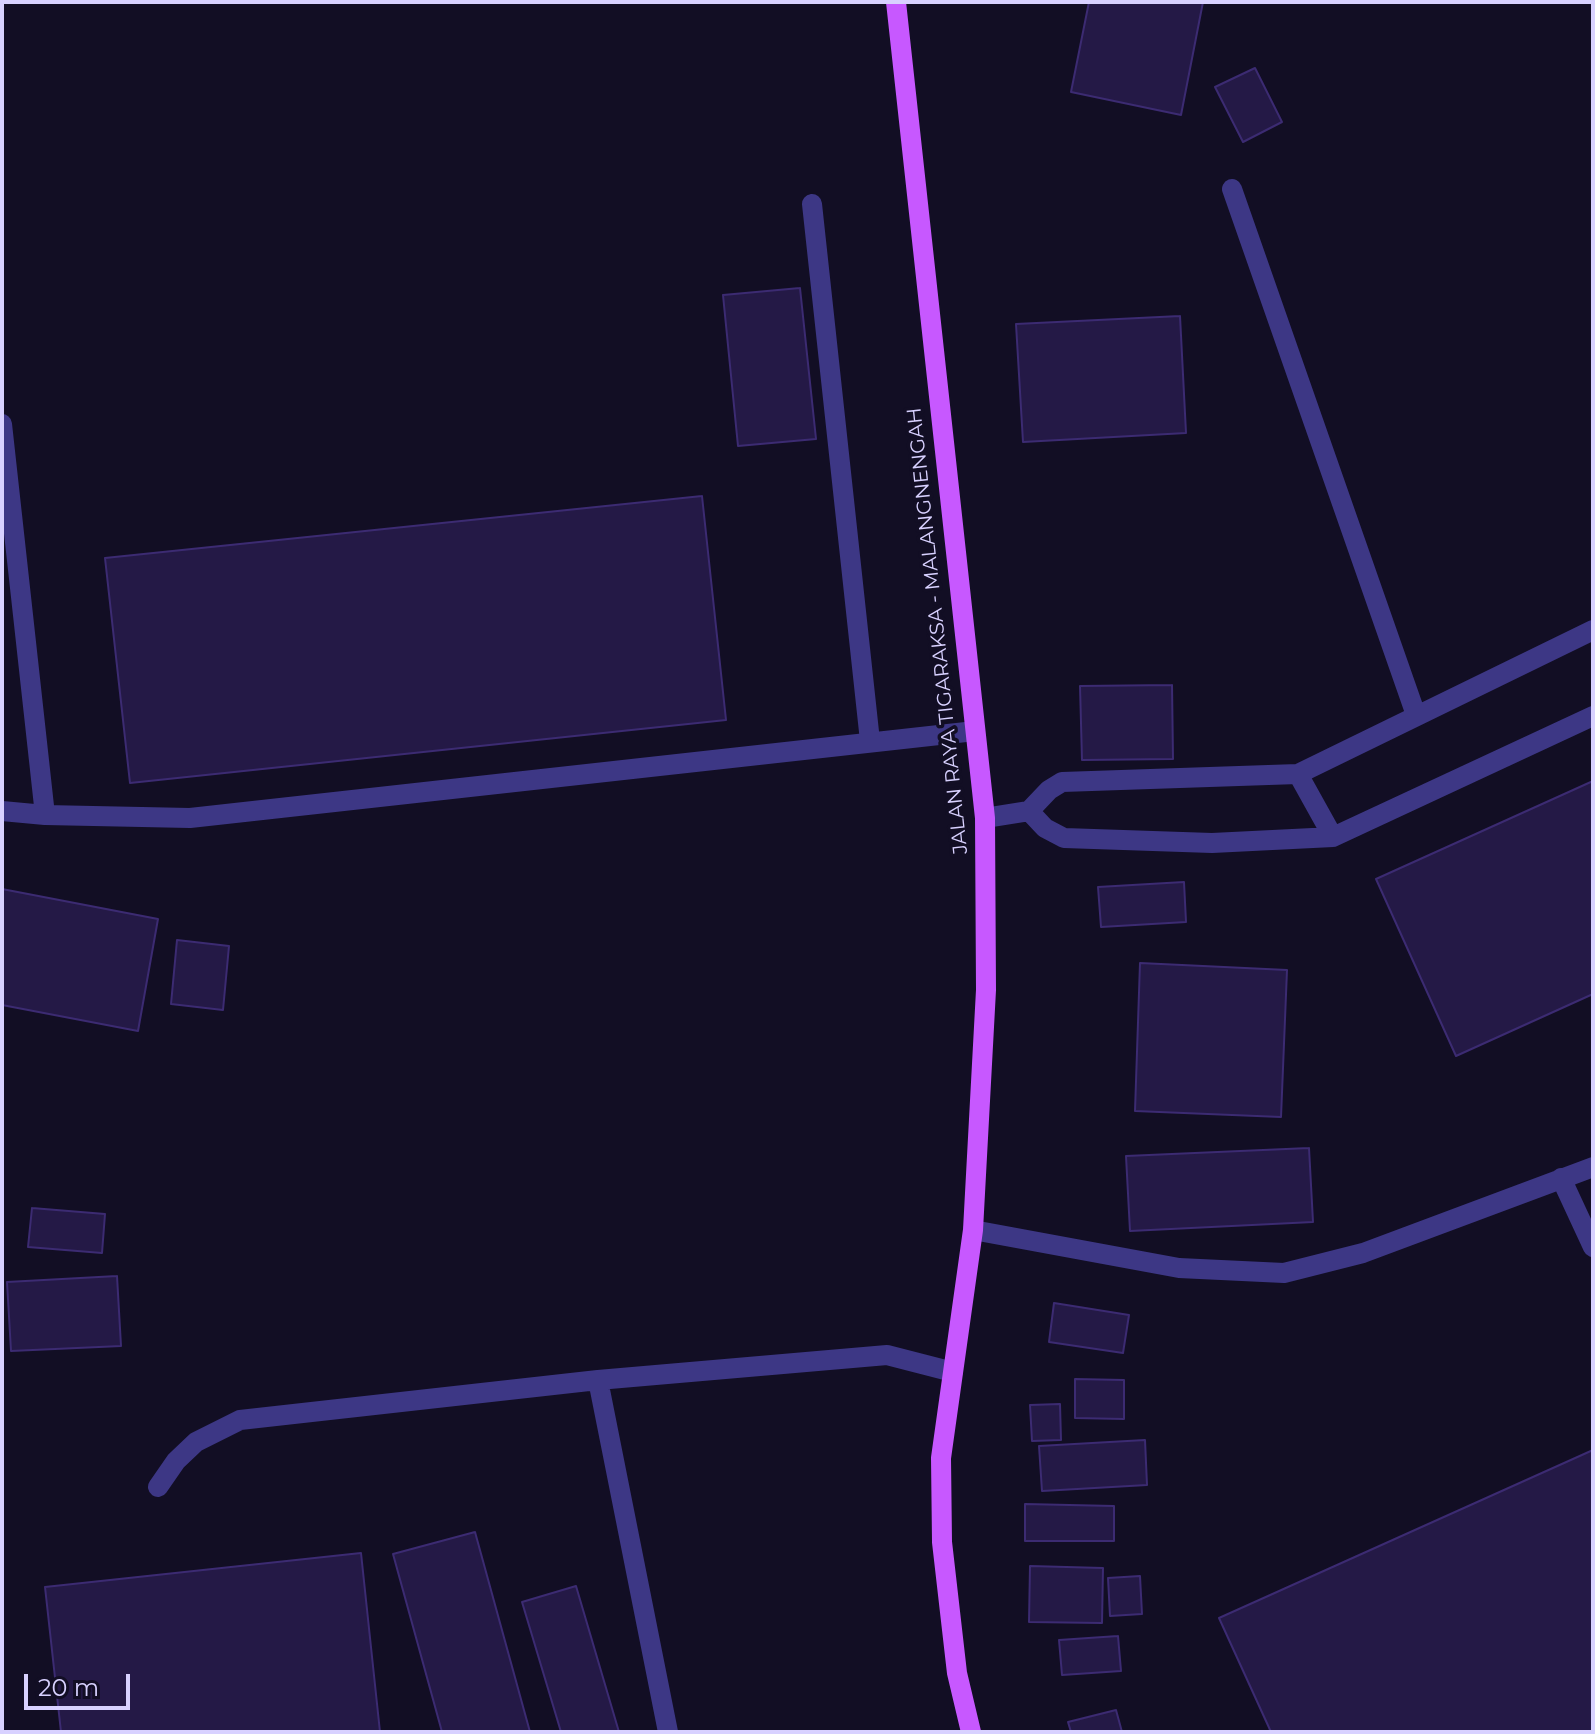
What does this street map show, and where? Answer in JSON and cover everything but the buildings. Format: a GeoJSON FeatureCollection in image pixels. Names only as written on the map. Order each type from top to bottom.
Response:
{"type":"FeatureCollection","features":[{"type":"Feature","properties":{"kind":"main road","name":"JALAN RAYA TIGARAKSA - MALANGNENGAH"},"geometry":{"type":"LineString","coordinates":[[896,2],[985,818],[986,990],[973,1230],[941,1458],[942,1542],[957,1673],[971,1732]]}},
{"type":"Feature","properties":{"kind":"lane"},"geometry":{"type":"LineString","coordinates":[[1232,189],[1416,715]]}},
{"type":"Feature","properties":{"kind":"lane"},"geometry":{"type":"LineString","coordinates":[[812,204],[870,741]]}},
{"type":"Feature","properties":{"kind":"lane"},"geometry":{"type":"LineString","coordinates":[[2,424],[45,815]]}},
{"type":"Feature","properties":{"kind":"lane"},"geometry":{"type":"LineString","coordinates":[[985,818],[1029,811],[1049,790],[1062,782],[1298,774],[1593,630]]}},
{"type":"Feature","properties":{"kind":"lane"},"geometry":{"type":"LineString","coordinates":[[1029,811],[1045,828],[1064,838],[1212,843],[1333,837],[1593,716]]}},
{"type":"Feature","properties":{"kind":"lane"},"geometry":{"type":"LineString","coordinates":[[2,811],[190,818],[975,731]]}},
{"type":"Feature","properties":{"kind":"lane"},"geometry":{"type":"LineString","coordinates":[[1298,774],[1333,837]]}},
{"type":"Feature","properties":{"kind":"lane"},"geometry":{"type":"LineString","coordinates":[[973,1230],[1179,1268],[1284,1273],[1363,1253],[1593,1167]]}},
{"type":"Feature","properties":{"kind":"lane"},"geometry":{"type":"LineString","coordinates":[[1561,1178],[1593,1247]]}},
{"type":"Feature","properties":{"kind":"lane"},"geometry":{"type":"LineString","coordinates":[[158,1487],[176,1461],[196,1442],[240,1420],[598,1380],[887,1355],[953,1372]]}},
{"type":"Feature","properties":{"kind":"lane"},"geometry":{"type":"LineString","coordinates":[[598,1380],[668,1732]]}}]}
